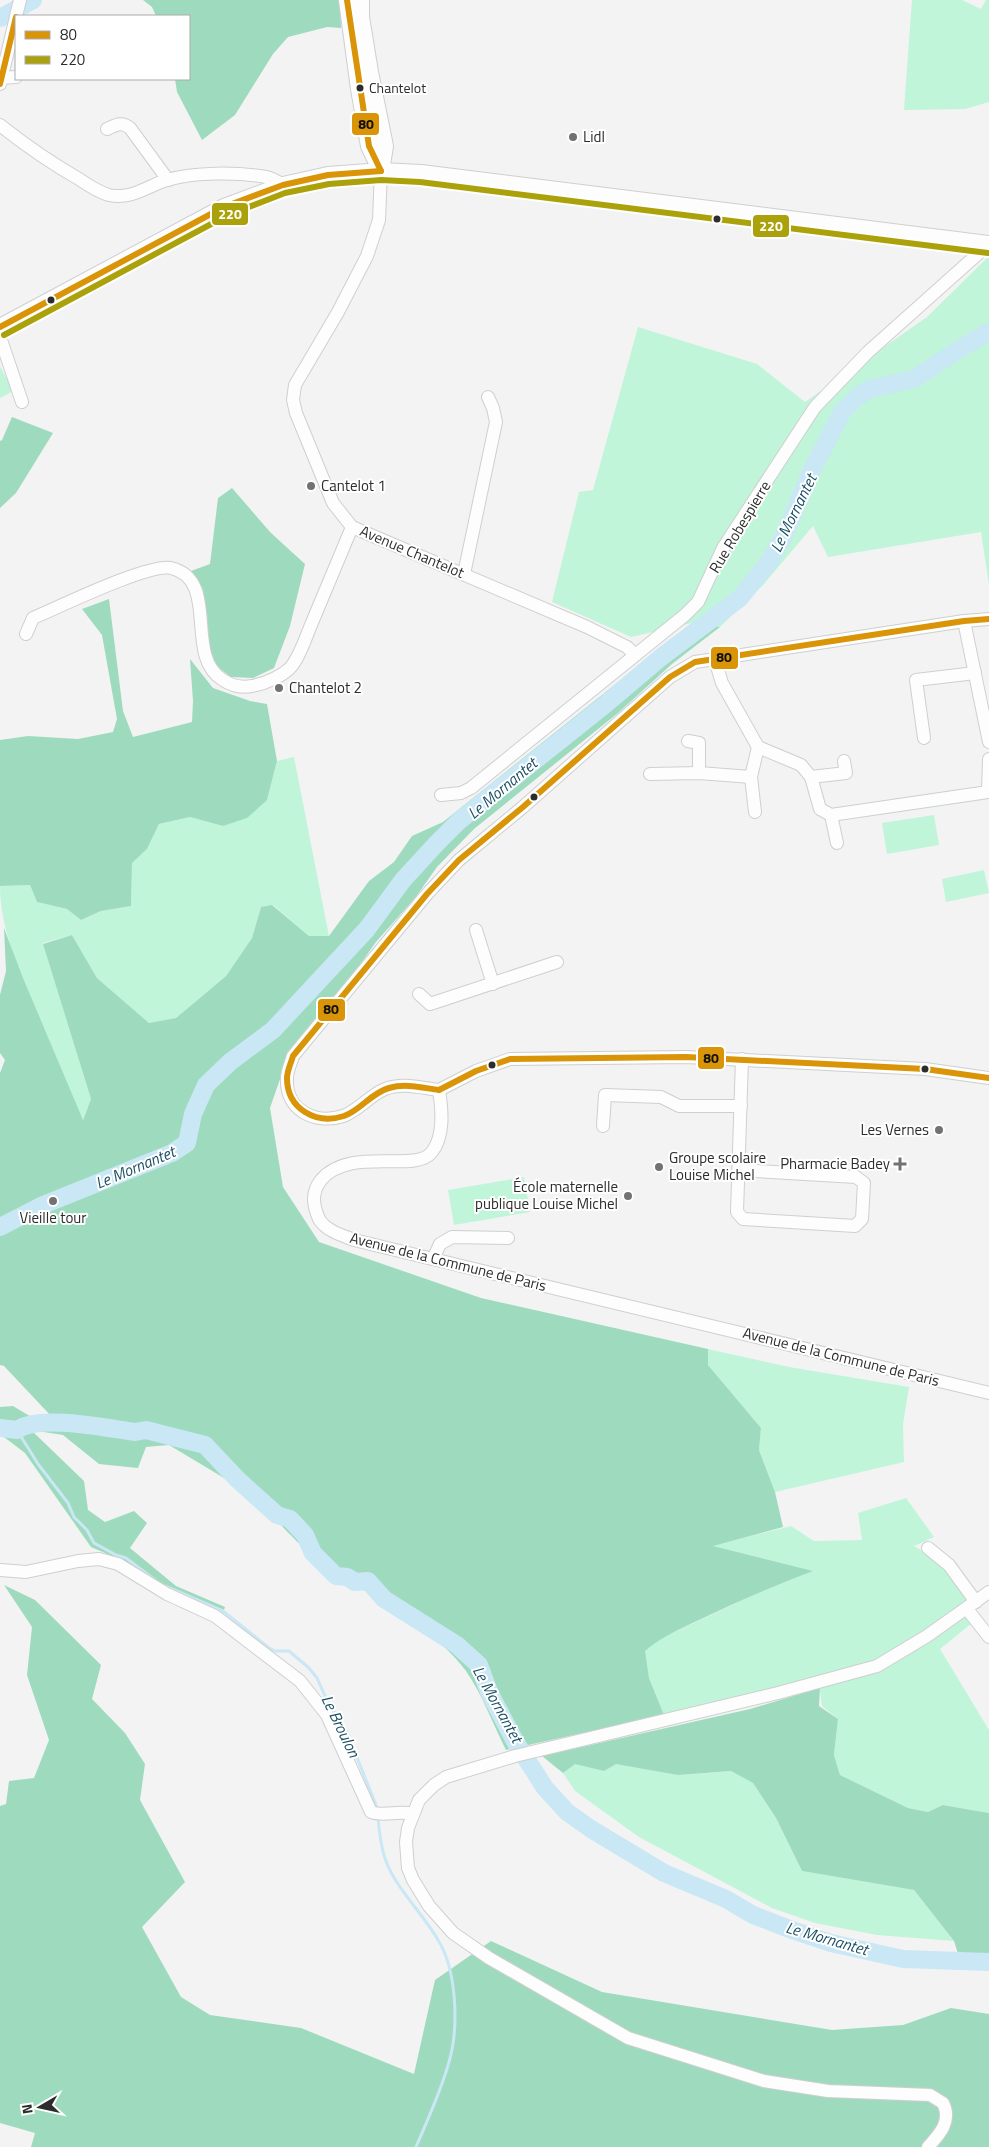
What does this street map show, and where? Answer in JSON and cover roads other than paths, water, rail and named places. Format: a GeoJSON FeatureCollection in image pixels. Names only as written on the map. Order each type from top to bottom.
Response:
{"type":"FeatureCollection","features":[{"type":"Feature","properties":{"kind":"main road"},"geometry":{"type":"LineString","coordinates":[[348,0],[372,120],[385,146],[381,172]]}},
{"type":"Feature","properties":{"kind":"main road"},"geometry":{"type":"LineString","coordinates":[[361,0],[361,18],[370,72],[372,120]]}},
{"type":"Feature","properties":{"kind":"main road"},"geometry":{"type":"LineString","coordinates":[[0,327],[224,207],[283,185],[328,176],[381,172],[421,174],[989,244]]}},
{"type":"Feature","properties":{"kind":"street"},"geometry":{"type":"LineString","coordinates":[[16,15],[20,0]]}},
{"type":"Feature","properties":{"kind":"street"},"geometry":{"type":"LineString","coordinates":[[15,24],[0,81],[15,77]]}},
{"type":"Feature","properties":{"kind":"street"},"geometry":{"type":"LineString","coordinates":[[107,129],[119,123],[130,128],[168,180]]}},
{"type":"Feature","properties":{"kind":"street"},"geometry":{"type":"LineString","coordinates":[[0,125],[62,169],[94,188],[109,194],[125,196],[139,193],[168,180],[184,176],[224,174],[267,177],[283,185]]}},
{"type":"Feature","properties":{"kind":"street","name":"Avenue Chantelot"},"geometry":{"type":"LineString","coordinates":[[381,172],[378,220],[367,256],[338,312],[295,385],[293,400],[296,413],[333,503],[352,527],[587,627],[627,647],[635,655]]}},
{"type":"Feature","properties":{"kind":"street","name":"Rue Robespierre"},"geometry":{"type":"LineString","coordinates":[[441,795],[462,793],[472,788],[698,602],[723,548],[815,407],[868,352],[989,244]]}},
{"type":"Feature","properties":{"kind":"street"},"geometry":{"type":"LineString","coordinates":[[0,337],[22,402]]}},
{"type":"Feature","properties":{"kind":"street"},"geometry":{"type":"LineString","coordinates":[[464,574],[496,422],[488,397]]}},
{"type":"Feature","properties":{"kind":"street"},"geometry":{"type":"LineString","coordinates":[[26,634],[33,618],[143,572],[170,568],[181,572],[192,581],[198,596],[207,665],[214,675],[232,686],[246,687],[263,684],[276,679],[291,668],[304,643],[352,527]]}},
{"type":"Feature","properties":{"kind":"street"},"geometry":{"type":"LineString","coordinates":[[989,619],[964,621],[695,662],[670,677],[523,807],[459,860],[427,894],[293,1056],[286,1078],[292,1102],[306,1115],[326,1118],[344,1116],[385,1089],[405,1085],[439,1090],[476,1071],[510,1059],[686,1056],[925,1069],[989,1078]]}},
{"type":"Feature","properties":{"kind":"street"},"geometry":{"type":"LineString","coordinates":[[964,621],[989,742]]}},
{"type":"Feature","properties":{"kind":"street"},"geometry":{"type":"LineString","coordinates":[[715,660],[722,683],[758,747],[801,765],[811,778],[820,809],[831,815],[988,792],[989,759]]}},
{"type":"Feature","properties":{"kind":"street"},"geometry":{"type":"LineString","coordinates":[[924,738],[916,680],[975,673]]}},
{"type":"Feature","properties":{"kind":"street"},"geometry":{"type":"LineString","coordinates":[[688,741],[699,743],[699,773]]}},
{"type":"Feature","properties":{"kind":"street"},"geometry":{"type":"LineString","coordinates":[[756,812],[751,777],[758,747]]}},
{"type":"Feature","properties":{"kind":"street"},"geometry":{"type":"LineString","coordinates":[[811,778],[846,773],[844,761]]}},
{"type":"Feature","properties":{"kind":"street"},"geometry":{"type":"LineString","coordinates":[[650,774],[699,773],[751,777]]}},
{"type":"Feature","properties":{"kind":"street"},"geometry":{"type":"LineString","coordinates":[[831,815],[837,843]]}},
{"type":"Feature","properties":{"kind":"street"},"geometry":{"type":"LineString","coordinates":[[476,930],[493,984]]}},
{"type":"Feature","properties":{"kind":"street"},"geometry":{"type":"LineString","coordinates":[[419,994],[430,1004],[557,962]]}},
{"type":"Feature","properties":{"kind":"street"},"geometry":{"type":"LineString","coordinates":[[739,1170],[856,1177],[864,1183],[862,1219],[855,1226],[744,1219],[737,1212],[742,1059]]}},
{"type":"Feature","properties":{"kind":"street","name":"Avenue de la Commune de Paris"},"geometry":{"type":"LineString","coordinates":[[439,1090],[441,1108],[439,1140],[430,1154],[413,1160],[350,1162],[327,1172],[315,1188],[313,1206],[321,1222],[334,1232],[354,1240],[989,1393]]}},
{"type":"Feature","properties":{"kind":"street"},"geometry":{"type":"LineString","coordinates":[[603,1126],[604,1095],[661,1097],[678,1106],[741,1106]]}},
{"type":"Feature","properties":{"kind":"street"},"geometry":{"type":"LineString","coordinates":[[433,1259],[440,1244],[452,1237],[508,1238]]}},
{"type":"Feature","properties":{"kind":"street"},"geometry":{"type":"LineString","coordinates":[[928,1548],[949,1565],[989,1636]]}},
{"type":"Feature","properties":{"kind":"street"},"geometry":{"type":"LineString","coordinates":[[0,1570],[26,1572],[78,1561],[99,1559],[118,1564],[167,1594],[215,1616],[300,1681],[327,1715],[371,1812],[403,1812],[412,1814]]}},
{"type":"Feature","properties":{"kind":"street"},"geometry":{"type":"LineString","coordinates":[[928,2147],[945,2125],[947,2116],[943,2103],[930,2095],[828,2091],[764,2081],[628,2038],[482,1953],[467,1944],[440,1920],[429,1906],[408,1868],[406,1842],[412,1814],[419,1800],[446,1777],[515,1756],[786,1691],[877,1666],[927,1636],[972,1606],[989,1592]]}},
{"type":"Feature","properties":{"kind":"waterway"},"geometry":{"type":"LineString","coordinates":[[0,18],[33,0]]}},
{"type":"Feature","properties":{"kind":"waterway","name":"Le Mornantet"},"geometry":{"type":"LineString","coordinates":[[0,1227],[43,1205],[172,1153],[187,1143],[193,1114],[206,1085],[230,1062],[273,1030],[367,929],[403,880],[459,821],[602,707],[660,658],[740,598],[768,563],[783,538],[811,472],[842,412],[857,397],[870,389],[914,379],[989,332]]}},
{"type":"Feature","properties":{"kind":"waterway","name":"Le Mornantet"},"geometry":{"type":"LineString","coordinates":[[0,1428],[17,1430],[27,1425],[41,1423],[91,1425],[135,1432],[146,1430],[205,1445],[237,1479],[277,1515],[290,1519],[305,1535],[313,1553],[336,1576],[347,1577],[355,1582],[368,1581],[384,1599],[457,1645],[479,1665],[489,1692],[516,1743],[545,1788],[567,1812],[591,1829],[664,1873],[726,1899],[753,1915],[792,1930],[831,1943],[903,1959],[989,1962]]}},
{"type":"Feature","properties":{"kind":"waterway","name":"Le Broulon"},"geometry":{"type":"LineString","coordinates":[[17,1430],[38,1464],[68,1503],[74,1517],[87,1530],[94,1543],[116,1555],[126,1558],[155,1580]]}},
{"type":"Feature","properties":{"kind":"waterway","name":"Le Broulon"},"geometry":{"type":"LineString","coordinates":[[165,1586],[223,1611],[269,1648],[275,1651],[289,1651],[309,1668],[317,1678],[328,1702],[346,1730],[378,1810]]}},
{"type":"Feature","properties":{"kind":"waterway","name":"Le Broulon"},"geometry":{"type":"LineString","coordinates":[[378,1816],[383,1850],[390,1871],[438,1940],[444,1952],[449,1967],[454,2000],[454,2033],[449,2062],[434,2105],[416,2147]]}},
{"type":"Feature","properties":{"kind":"place","name":"Chantelot"},"geometry":{"type":"Point","coordinates":[360,88]}},
{"type":"Feature","properties":{"kind":"place","name":"Lidl"},"geometry":{"type":"Point","coordinates":[573,137]}},
{"type":"Feature","properties":{"kind":"place","name":"Cantelot 1"},"geometry":{"type":"Point","coordinates":[311,486]}},
{"type":"Feature","properties":{"kind":"place","name":"Chantelot 2"},"geometry":{"type":"Point","coordinates":[279,688]}},
{"type":"Feature","properties":{"kind":"place","name":"Les Vernes"},"geometry":{"type":"Point","coordinates":[939,1130]}},
{"type":"Feature","properties":{"kind":"place","name":"Pharmacie Badey"},"geometry":{"type":"Point","coordinates":[900,1164]}},
{"type":"Feature","properties":{"kind":"place","name":"Groupe scolaire Louise Michel"},"geometry":{"type":"Point","coordinates":[659,1167]}},
{"type":"Feature","properties":{"kind":"place","name":"École maternelle publique Louise Michel"},"geometry":{"type":"Point","coordinates":[628,1196]}},
{"type":"Feature","properties":{"kind":"place","name":"Vieille tour"},"geometry":{"type":"Point","coordinates":[53,1201]}}]}
